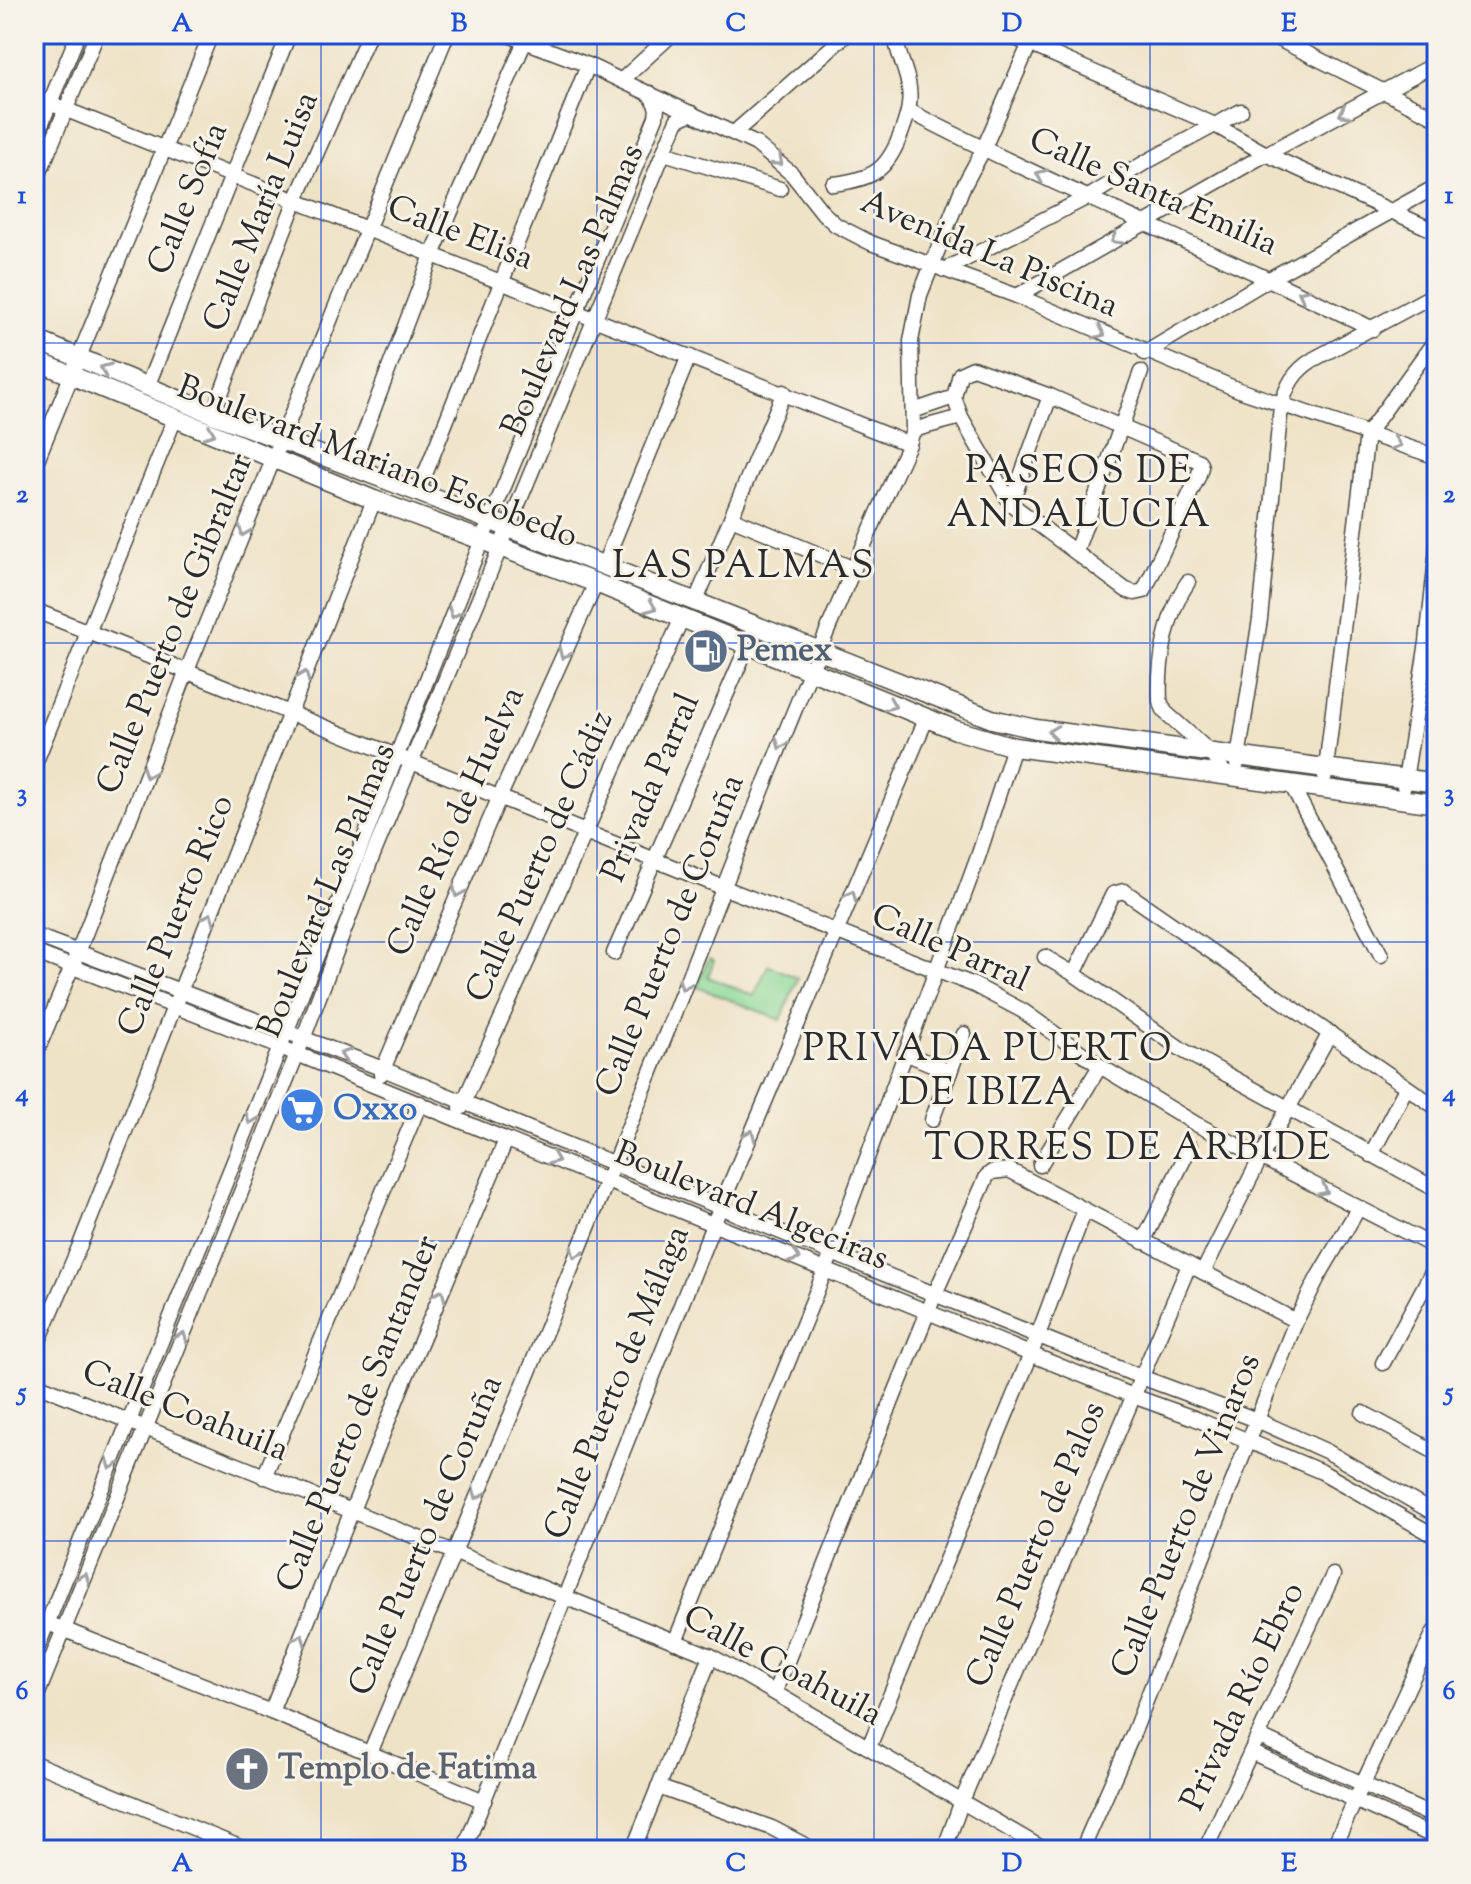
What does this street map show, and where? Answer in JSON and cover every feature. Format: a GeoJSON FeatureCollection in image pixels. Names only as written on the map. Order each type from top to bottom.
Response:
{"type":"FeatureCollection","features":[{"type":"Feature","properties":{"kind":"main road","name":"Boulevard Mariano Escobedo"},"geometry":{"type":"LineString","coordinates":[[34,339],[213,414],[509,528],[681,620],[956,730],[1014,747],[1437,804]]}},
{"type":"Feature","properties":{"kind":"main road","name":"Boulevard Mariano Escobedo"},"geometry":{"type":"LineString","coordinates":[[34,360],[374,500],[500,547],[695,603],[992,719],[1036,729],[1437,783]]}},
{"type":"Feature","properties":{"kind":"street"},"geometry":{"type":"LineString","coordinates":[[34,142],[78,34]]}},
{"type":"Feature","properties":{"kind":"street"},"geometry":{"type":"LineString","coordinates":[[34,186],[97,34]]}},
{"type":"Feature","properties":{"kind":"street"},"geometry":{"type":"LineString","coordinates":[[34,467],[211,34]]}},
{"type":"Feature","properties":{"kind":"street","name":"Calle Sofía"},"geometry":{"type":"LineString","coordinates":[[147,387],[289,34]]}},
{"type":"Feature","properties":{"kind":"street","name":"Calle María Luisa"},"geometry":{"type":"LineString","coordinates":[[213,414],[295,202],[369,34]]}},
{"type":"Feature","properties":{"kind":"street","name":"Calle Puerto de Gibraltar"},"geometry":{"type":"LineString","coordinates":[[34,1058],[186,673],[447,34]]}},
{"type":"Feature","properties":{"kind":"street","name":"Avenida La Piscina"},"geometry":{"type":"LineString","coordinates":[[506,34],[588,65],[735,132],[769,153],[792,174],[814,204],[836,225],[871,243],[1017,296],[1145,353],[1281,406],[1437,457]]}},
{"type":"Feature","properties":{"kind":"street"},"geometry":{"type":"LineString","coordinates":[[622,80],[672,34]]}},
{"type":"Feature","properties":{"kind":"street"},"geometry":{"type":"LineString","coordinates":[[735,132],[847,34]]}},
{"type":"Feature","properties":{"kind":"street"},"geometry":{"type":"LineString","coordinates":[[833,184],[862,179],[880,170],[894,153],[909,111],[908,80],[895,34]]}},
{"type":"Feature","properties":{"kind":"street"},"geometry":{"type":"LineString","coordinates":[[1006,34],[1032,40],[1215,125],[1266,154],[1437,232]]}},
{"type":"Feature","properties":{"kind":"street"},"geometry":{"type":"LineString","coordinates":[[1268,34],[1437,118]]}},
{"type":"Feature","properties":{"kind":"street","name":"Calle Puerto de Coruña"},"geometry":{"type":"LineString","coordinates":[[370,1753],[668,1029],[722,887],[852,568],[911,437],[913,327],[937,268],[962,189],[983,150],[1032,40]]}},
{"type":"Feature","properties":{"kind":"street"},"geometry":{"type":"LineString","coordinates":[[352,466],[432,255],[525,41]]}},
{"type":"Feature","properties":{"kind":"street"},"geometry":{"type":"LineString","coordinates":[[1017,296],[1266,154],[1437,63]]}},
{"type":"Feature","properties":{"kind":"street"},"geometry":{"type":"LineString","coordinates":[[418,492],[499,282],[588,65]]}},
{"type":"Feature","properties":{"kind":"street","name":"Boulevard Las Palmas"},"geometry":{"type":"LineString","coordinates":[[34,1656],[657,112],[650,93]]}},
{"type":"Feature","properties":{"kind":"street","name":"Calle Elisa"},"geometry":{"type":"LineString","coordinates":[[34,97],[689,356],[911,437]]}},
{"type":"Feature","properties":{"kind":"street"},"geometry":{"type":"LineString","coordinates":[[657,112],[668,111],[677,120]]}},
{"type":"Feature","properties":{"kind":"street","name":"Calle Santa Emilia"},"geometry":{"type":"LineString","coordinates":[[909,111],[983,150],[1271,278],[1373,329]]}},
{"type":"Feature","properties":{"kind":"street"},"geometry":{"type":"LineString","coordinates":[[937,268],[1090,196],[1241,111]]}},
{"type":"Feature","properties":{"kind":"street","name":"Boulevard Las Palmas"},"geometry":{"type":"LineString","coordinates":[[35,1696],[300,1046],[411,762],[677,120],[692,113]]}},
{"type":"Feature","properties":{"kind":"street"},"geometry":{"type":"LineString","coordinates":[[664,153],[780,189]]}},
{"type":"Feature","properties":{"kind":"street"},"geometry":{"type":"LineString","coordinates":[[1145,353],[1271,278],[1437,186]]}},
{"type":"Feature","properties":{"kind":"street"},"geometry":{"type":"LineString","coordinates":[[1231,776],[1238,755],[1260,619],[1281,406],[1291,378],[1303,366],[1437,293]]}},
{"type":"Feature","properties":{"kind":"street"},"geometry":{"type":"LineString","coordinates":[[1324,788],[1367,434],[1437,338]]}},
{"type":"Feature","properties":{"kind":"street","name":"Calle Río de Huelva"},"geometry":{"type":"LineString","coordinates":[[377,1086],[500,796],[599,575],[689,356]]}},
{"type":"Feature","properties":{"kind":"street"},"geometry":{"type":"LineString","coordinates":[[973,368],[1122,426],[1194,457],[1199,461],[1200,472],[1144,591],[1135,593],[1126,590],[1011,504],[961,417],[954,397],[960,374],[973,368]]}},
{"type":"Feature","properties":{"kind":"street"},"geometry":{"type":"LineString","coordinates":[[1076,551],[1141,372]]}},
{"type":"Feature","properties":{"kind":"street"},"geometry":{"type":"LineString","coordinates":[[695,603],[784,392]]}},
{"type":"Feature","properties":{"kind":"street"},"geometry":{"type":"LineString","coordinates":[[1011,504],[1050,396]]}},
{"type":"Feature","properties":{"kind":"street"},"geometry":{"type":"LineString","coordinates":[[913,411],[954,397]]}},
{"type":"Feature","properties":{"kind":"street"},"geometry":{"type":"LineString","coordinates":[[911,437],[961,417]]}},
{"type":"Feature","properties":{"kind":"street"},"geometry":{"type":"LineString","coordinates":[[34,766],[175,418]]}},
{"type":"Feature","properties":{"kind":"street","name":"Calle Puerto Rico"},"geometry":{"type":"LineString","coordinates":[[34,1352],[80,1245],[374,500]]}},
{"type":"Feature","properties":{"kind":"street"},"geometry":{"type":"LineString","coordinates":[[731,518],[852,568]]}},
{"type":"Feature","properties":{"kind":"street"},"geometry":{"type":"LineString","coordinates":[[1402,799],[1427,642],[1437,549]]}},
{"type":"Feature","properties":{"kind":"street"},"geometry":{"type":"LineString","coordinates":[[1188,582],[1172,606],[1159,689],[1160,701],[1165,712],[1210,752],[1231,776]]}},
{"type":"Feature","properties":{"kind":"street","name":"Calle Parral"},"geometry":{"type":"LineString","coordinates":[[34,610],[1000,997],[1100,1066],[1196,1124],[1437,1248]]}},
{"type":"Feature","properties":{"kind":"street","name":"Calle Puerto de Cádiz"},"geometry":{"type":"LineString","coordinates":[[456,1119],[681,620]]}},
{"type":"Feature","properties":{"kind":"street","name":"Privada Parral"},"geometry":{"type":"LineString","coordinates":[[614,953],[747,647]]}},
{"type":"Feature","properties":{"kind":"street","name":"Calle Puerto de Málaga"},"geometry":{"type":"LineString","coordinates":[[464,1850],[720,1207],[926,719]]}},
{"type":"Feature","properties":{"kind":"street"},"geometry":{"type":"LineString","coordinates":[[675,1642],[832,1253],[978,857],[1014,747]]}},
{"type":"Feature","properties":{"kind":"street"},"geometry":{"type":"LineString","coordinates":[[1291,784],[1381,955]]}},
{"type":"Feature","properties":{"kind":"street"},"geometry":{"type":"LineString","coordinates":[[1074,974],[1113,894],[1120,891],[1130,894],[1437,1108]]}},
{"type":"Feature","properties":{"kind":"street","name":"Boulevard Algeciras"},"geometry":{"type":"LineString","coordinates":[[34,935],[180,991],[283,1040]]}},
{"type":"Feature","properties":{"kind":"street","name":"Boulevard Algeciras"},"geometry":{"type":"LineString","coordinates":[[34,952],[173,1006],[383,1069],[832,1253],[1141,1377],[1257,1420],[1328,1452],[1437,1515]]}},
{"type":"Feature","properties":{"kind":"street"},"geometry":{"type":"LineString","coordinates":[[1045,957],[1184,1051],[1437,1190]]}},
{"type":"Feature","properties":{"kind":"street"},"geometry":{"type":"LineString","coordinates":[[1203,1272],[1261,1157],[1330,1033]]}},
{"type":"Feature","properties":{"kind":"street"},"geometry":{"type":"LineString","coordinates":[[932,1120],[964,1034]]}},
{"type":"Feature","properties":{"kind":"street","name":"Boulevard Algeciras"},"geometry":{"type":"LineString","coordinates":[[300,1046],[377,1086],[506,1140],[1322,1472],[1437,1537]]}},
{"type":"Feature","properties":{"kind":"street"},"geometry":{"type":"LineString","coordinates":[[905,1053],[950,1072]]}},
{"type":"Feature","properties":{"kind":"street"},"geometry":{"type":"LineString","coordinates":[[1040,1165],[1100,1066]]}},
{"type":"Feature","properties":{"kind":"street"},"geometry":{"type":"LineString","coordinates":[[1371,1155],[1406,1088]]}},
{"type":"Feature","properties":{"kind":"street"},"geometry":{"type":"LineString","coordinates":[[264,1477],[420,1103]]}},
{"type":"Feature","properties":{"kind":"street","name":"Calle Puerto de Santander"},"geometry":{"type":"LineString","coordinates":[[271,1712],[351,1510],[506,1140]]}},
{"type":"Feature","properties":{"kind":"street"},"geometry":{"type":"LineString","coordinates":[[1143,1242],[1190,1147]]}},
{"type":"Feature","properties":{"kind":"street"},"geometry":{"type":"LineString","coordinates":[[775,1691],[935,1294],[987,1176],[997,1169],[1009,1170],[1296,1321]]}},
{"type":"Feature","properties":{"kind":"street","name":"Calle Puerto de Vinaros"},"geometry":{"type":"LineString","coordinates":[[1082,1850],[1133,1734],[1296,1321],[1358,1209]]}},
{"type":"Feature","properties":{"kind":"street"},"geometry":{"type":"LineString","coordinates":[[869,1747],[1039,1335],[1084,1212]]}},
{"type":"Feature","properties":{"kind":"street"},"geometry":{"type":"LineString","coordinates":[[1383,1363],[1437,1263]]}},
{"type":"Feature","properties":{"kind":"street","name":"Calle Puerto de Palos"},"geometry":{"type":"LineString","coordinates":[[944,1850],[1189,1265]]}},
{"type":"Feature","properties":{"kind":"street","name":"Calle Coahuila"},"geometry":{"type":"LineString","coordinates":[[34,1383],[711,1656],[1045,1850]]}},
{"type":"Feature","properties":{"kind":"street"},"geometry":{"type":"LineString","coordinates":[[1363,1413],[1437,1453]]}},
{"type":"Feature","properties":{"kind":"street","name":"Privada Río Ebro"},"geometry":{"type":"LineString","coordinates":[[1208,1844],[1333,1575]]}},
{"type":"Feature","properties":{"kind":"street"},"geometry":{"type":"LineString","coordinates":[[48,1623],[484,1801]]}},
{"type":"Feature","properties":{"kind":"street"},"geometry":{"type":"LineString","coordinates":[[1332,1850],[1434,1632]]}},
{"type":"Feature","properties":{"kind":"street"},"geometry":{"type":"LineString","coordinates":[[633,1850],[711,1656]]}},
{"type":"Feature","properties":{"kind":"street"},"geometry":{"type":"LineString","coordinates":[[1258,1736],[1437,1818]]}},
{"type":"Feature","properties":{"kind":"street"},"geometry":{"type":"LineString","coordinates":[[1251,1752],[1437,1838]]}},
{"type":"Feature","properties":{"kind":"street"},"geometry":{"type":"LineString","coordinates":[[34,1763],[218,1844],[247,1850]]}},
{"type":"Feature","properties":{"kind":"street"},"geometry":{"type":"LineString","coordinates":[[658,1787],[760,1824],[814,1850]]}},
{"type":"Feature","properties":{"kind":"green space"},"geometry":{"type":"Polygon","coordinates":[[[709,958],[714,960],[708,977],[754,996],[768,965],[798,978],[781,1020],[697,987],[709,958]]]}},
{"type":"Feature","properties":{"kind":"place","name":"Pemex"},"geometry":{"type":"Point","coordinates":[706,651]}},
{"type":"Feature","properties":{"kind":"place","name":"Oxxo"},"geometry":{"type":"Point","coordinates":[302,1110]}},
{"type":"Feature","properties":{"kind":"place","name":"Templo de Fatima"},"geometry":{"type":"Point","coordinates":[247,1769]}},
{"type":"Feature","properties":{"kind":"district","name":"PASEOS DE ANDALUCIA"},"geometry":{"type":"Point","coordinates":[1079,495]}},
{"type":"Feature","properties":{"kind":"district","name":"LAS PALMAS"},"geometry":{"type":"Point","coordinates":[744,568]}},
{"type":"Feature","properties":{"kind":"district","name":"PRIVADA PUERTO DE IBIZA"},"geometry":{"type":"Point","coordinates":[988,1073]}},
{"type":"Feature","properties":{"kind":"district","name":"TORRES DE ARBIDE"},"geometry":{"type":"Point","coordinates":[1128,1150]}}]}
